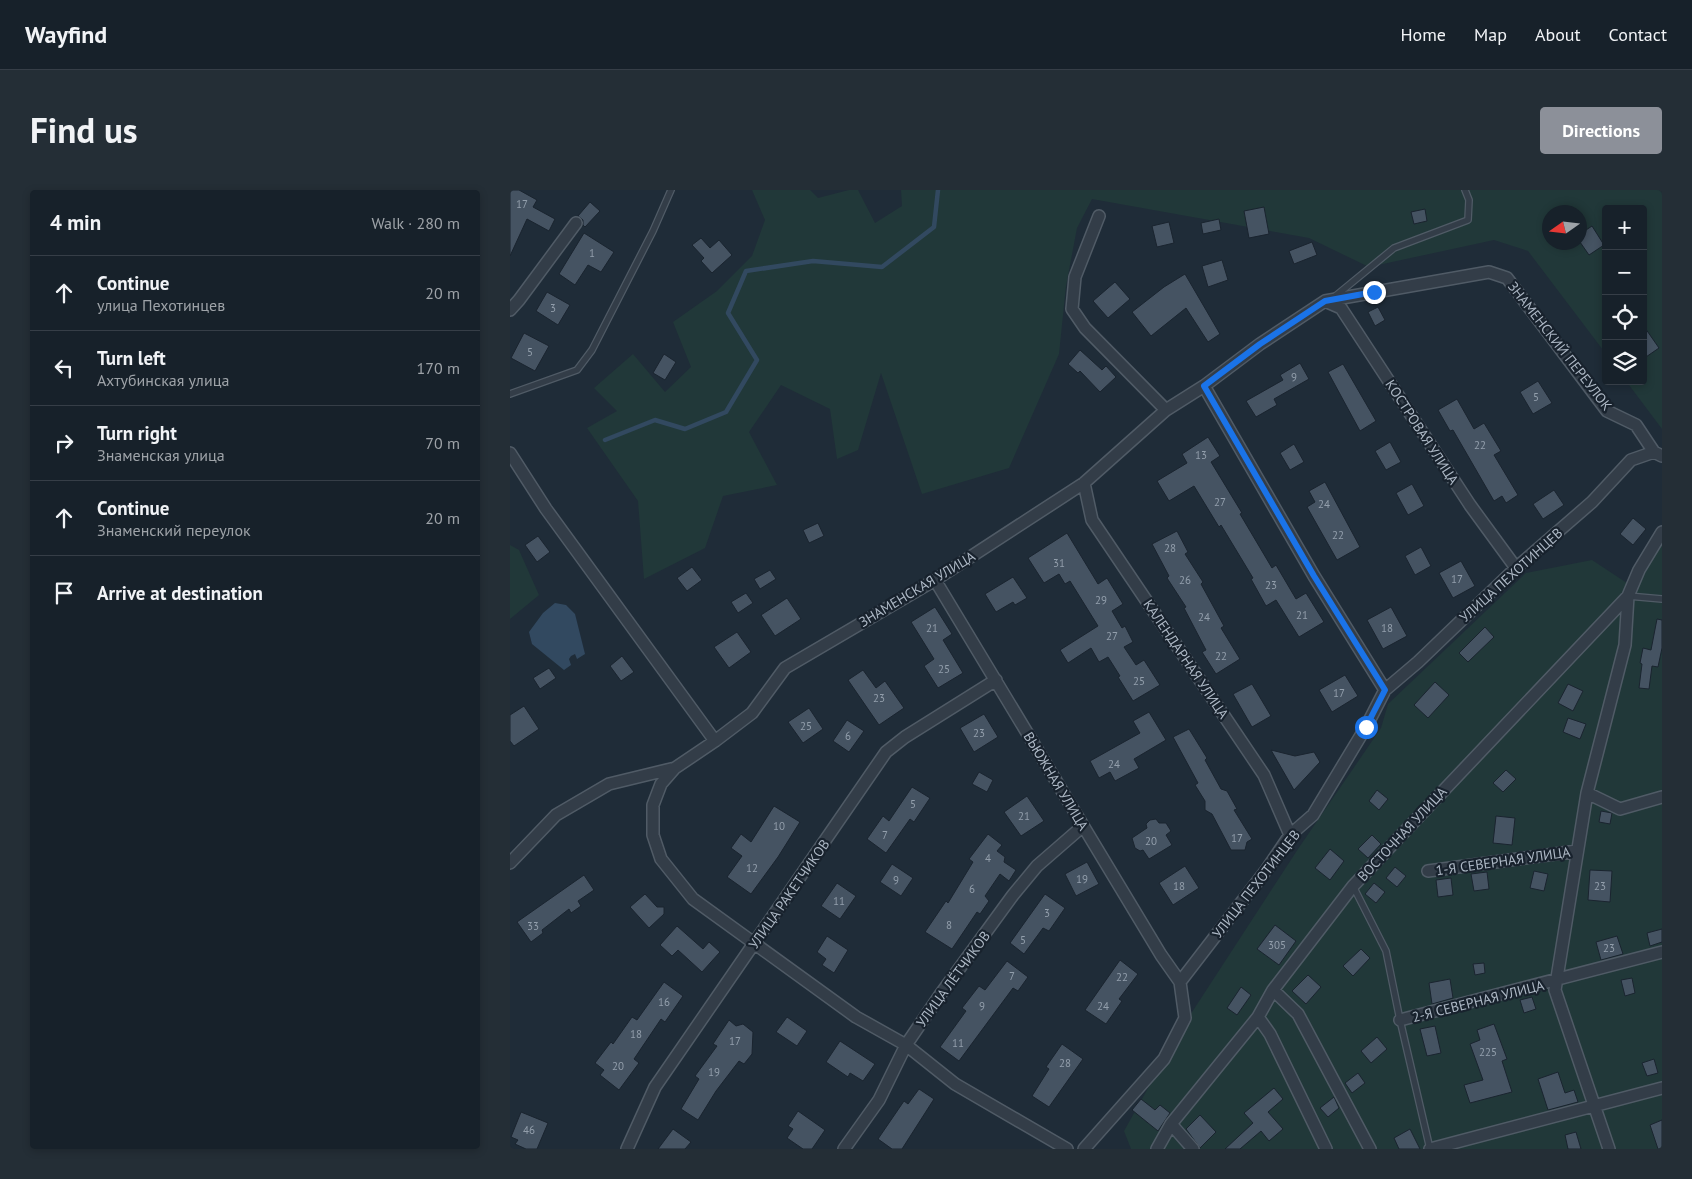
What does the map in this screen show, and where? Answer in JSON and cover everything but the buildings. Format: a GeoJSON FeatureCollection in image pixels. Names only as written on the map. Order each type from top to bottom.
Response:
{"type":"FeatureCollection","features":[{"type":"Feature","properties":{"kind":"street"},"geometry":{"type":"LineString","coordinates":[[1099,216],[1075,277],[1072,309],[1084,328],[1166,410]]}},
{"type":"Feature","properties":{"kind":"street"},"geometry":{"type":"LineString","coordinates":[[510,310],[576,223]]}},
{"type":"Feature","properties":{"kind":"street","name":"ЗНАМЕНСКИЙ ПЕРЕУЛОК"},"geometry":{"type":"LineString","coordinates":[[1327,301],[1489,272],[1507,278],[1607,411],[1636,425],[1658,454]]}},
{"type":"Feature","properties":{"kind":"street","name":"ЗНАМЕНСКАЯ УЛИЦА"},"geometry":{"type":"LineString","coordinates":[[510,863],[556,815],[609,784],[675,768],[715,741],[752,713],[785,668],[935,580],[1084,483],[1166,410],[1204,386],[1260,344],[1327,301]]}},
{"type":"Feature","properties":{"kind":"street","name":"КОСТРОВАЯ УЛИЦА"},"geometry":{"type":"LineString","coordinates":[[1327,301],[1341,308],[1470,505],[1516,568]]}},
{"type":"Feature","properties":{"kind":"street"},"geometry":{"type":"LineString","coordinates":[[1204,386],[1314,576],[1385,690]]}},
{"type":"Feature","properties":{"kind":"street"},"geometry":{"type":"LineString","coordinates":[[510,453],[546,509],[715,741]]}},
{"type":"Feature","properties":{"kind":"street","name":"УЛИЦА ПЕХОТИНЦЕВ"},"geometry":{"type":"LineString","coordinates":[[1180,982],[1267,869],[1290,835],[1312,815],[1366,727],[1385,690],[1418,662],[1516,568],[1592,502],[1631,460],[1658,454]]}},
{"type":"Feature","properties":{"kind":"street","name":"КАЛЕНДАРНАЯ УЛИЦА"},"geometry":{"type":"LineString","coordinates":[[1084,483],[1092,520],[1264,775],[1290,835]]}},
{"type":"Feature","properties":{"kind":"street","name":"ВОСТОЧНАЯ УЛИЦА"},"geometry":{"type":"LineString","coordinates":[[1158,1149],[1171,1124],[1258,1017],[1273,990],[1353,886],[1628,596],[1639,570],[1662,532]]}},
{"type":"Feature","properties":{"kind":"street","name":"ВЬЮЖНАЯ УЛИЦА"},"geometry":{"type":"LineString","coordinates":[[935,580],[1161,955],[1180,982]]}},
{"type":"Feature","properties":{"kind":"street"},"geometry":{"type":"LineString","coordinates":[[1609,1149],[1555,990],[1587,793],[1625,645],[1628,596]]}},
{"type":"Feature","properties":{"kind":"street","name":"УЛИЦА РАКЕТЧИКОВ"},"geometry":{"type":"LineString","coordinates":[[627,1149],[655,1087],[886,752],[905,737],[996,680]]}},
{"type":"Feature","properties":{"kind":"street"},"geometry":{"type":"LineString","coordinates":[[675,768],[661,784],[653,805],[653,835],[661,859],[693,899],[856,1017],[906,1046],[955,1084],[1067,1149]]}},
{"type":"Feature","properties":{"kind":"street"},"geometry":{"type":"LineString","coordinates":[[1587,793],[1620,809],[1662,797]]}},
{"type":"Feature","properties":{"kind":"street","name":"УЛИЦА ЛЁТЧИКОВ"},"geometry":{"type":"LineString","coordinates":[[844,1149],[879,1100],[906,1046],[945,988],[1013,896],[1037,866],[1083,826]]}},
{"type":"Feature","properties":{"kind":"street","name":"1-Я СЕВЕРНАЯ УЛИЦА"},"geometry":{"type":"LineString","coordinates":[[1428,871],[1577,850]]}},
{"type":"Feature","properties":{"kind":"street","name":"2-Я СЕВЕРНАЯ УЛИЦА"},"geometry":{"type":"LineString","coordinates":[[1400,1020],[1662,952]]}},
{"type":"Feature","properties":{"kind":"street"},"geometry":{"type":"LineString","coordinates":[[1084,1149],[1164,1059],[1184,1018],[1180,982]]}},
{"type":"Feature","properties":{"kind":"street"},"geometry":{"type":"LineString","coordinates":[[1273,990],[1298,1014],[1370,1149]]}},
{"type":"Feature","properties":{"kind":"street"},"geometry":{"type":"LineString","coordinates":[[1258,1017],[1270,1034],[1326,1149]]}},
{"type":"Feature","properties":{"kind":"street"},"geometry":{"type":"LineString","coordinates":[[1430,1149],[1662,1088]]}},
{"type":"Feature","properties":{"kind":"street"},"geometry":{"type":"LineString","coordinates":[[1171,1124],[1193,1149]]}},
{"type":"Feature","properties":{"kind":"lane"},"geometry":{"type":"LineString","coordinates":[[510,394],[577,370],[592,350],[653,231],[671,190]]}},
{"type":"Feature","properties":{"kind":"lane"},"geometry":{"type":"LineString","coordinates":[[1327,301],[1394,248],[1468,220],[1470,200],[1465,190]]}},
{"type":"Feature","properties":{"kind":"lane"},"geometry":{"type":"LineString","coordinates":[[1628,596],[1662,599]]}},
{"type":"Feature","properties":{"kind":"lane"},"geometry":{"type":"LineString","coordinates":[[1353,886],[1386,952],[1430,1149]]}},
{"type":"Feature","properties":{"kind":"green space"},"geometry":{"type":"Polygon","coordinates":[[[752,190],[810,190],[818,198],[849,190],[858,190],[875,223],[902,206],[901,190],[1662,190],[1662,429],[1629,385],[1647,385],[1647,205],[1602,205],[1602,349],[1528,251],[1494,240],[1369,267],[1309,238],[1092,199],[1077,228],[1066,286],[1059,354],[1009,468],[922,494],[881,373],[858,450],[837,459],[830,409],[781,385],[749,432],[777,485],[723,496],[705,548],[644,579],[638,501],[587,428],[617,411],[594,388],[633,354],[665,392],[691,367],[673,322],[717,291],[752,256],[765,220],[752,190]]]}},
{"type":"Feature","properties":{"kind":"green space"},"geometry":{"type":"Polygon","coordinates":[[[1662,539],[1662,1149],[1131,1149],[1124,1131],[1183,1026],[1298,849],[1381,728],[1388,704],[1526,573],[1592,560],[1636,589],[1662,539]]]}},
{"type":"Feature","properties":{"kind":"green space"},"geometry":{"type":"Polygon","coordinates":[[[510,545],[519,550],[539,595],[510,619],[510,545]]]}},
{"type":"Feature","properties":{"kind":"water"},"geometry":{"type":"Polygon","coordinates":[[[555,603],[566,605],[575,614],[585,654],[577,659],[575,654],[571,656],[569,659],[571,665],[564,670],[532,644],[529,632],[543,613],[555,603]]]}},
{"type":"Feature","properties":{"kind":"waterway"},"geometry":{"type":"LineString","coordinates":[[605,440],[655,420],[685,429],[726,412],[757,360],[728,313],[746,271],[813,261],[882,267],[934,227],[938,190]]}},
{"type":"Feature","properties":{"kind":"route"},"geometry":{"type":"LineString","coordinates":[[1366,727],[1385,690],[1314,576],[1204,386],[1260,344],[1325,301],[1374,292]]}}]}
